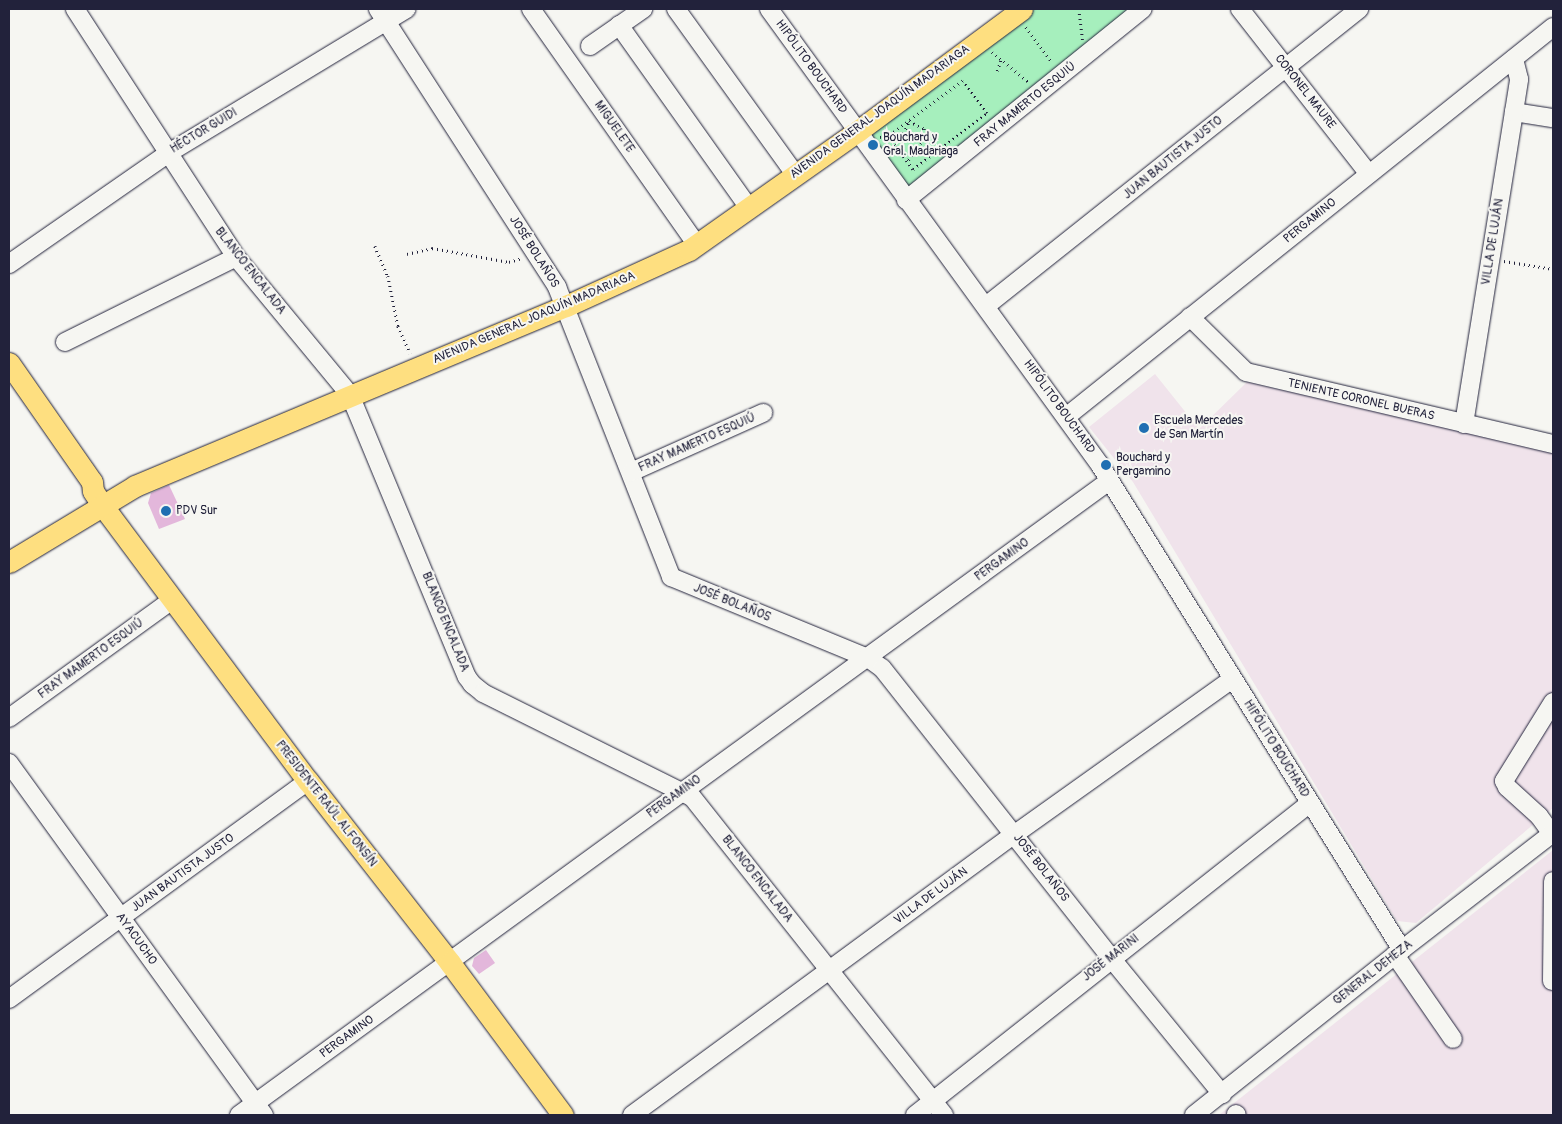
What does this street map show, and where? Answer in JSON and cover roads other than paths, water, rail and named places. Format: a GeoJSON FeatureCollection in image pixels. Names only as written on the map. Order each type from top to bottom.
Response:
{"type":"FeatureCollection","features":[{"type":"Feature","properties":{"kind":"main road","name":"AVENIDA GENERAL JOAQUÍN MADARIAGA"},"geometry":{"type":"LineString","coordinates":[[9,562],[97,498],[147,480],[566,306],[697,245],[796,174],[860,135],[1017,10]]}},
{"type":"Feature","properties":{"kind":"main road","name":"PRESIDENTE RAÚL ALFONSÍN"},"geometry":{"type":"LineString","coordinates":[[9,363],[92,482],[97,498]]}},
{"type":"Feature","properties":{"kind":"main road","name":"PRESIDENTE RAÚL ALFONSÍN"},"geometry":{"type":"LineString","coordinates":[[9,386],[82,487],[97,498],[308,781],[450,962],[563,1115]]}},
{"type":"Feature","properties":{"kind":"street","name":"BLANCO ENCALADA"},"geometry":{"type":"LineString","coordinates":[[75,9],[167,154],[236,257],[350,395],[472,684],[483,692],[682,791],[698,803],[944,1115]]}},
{"type":"Feature","properties":{"kind":"street","name":"HÉCTOR GUIDI"},"geometry":{"type":"LineString","coordinates":[[9,264],[167,154],[382,15],[406,9]]}},
{"type":"Feature","properties":{"kind":"street","name":"MIGUELETE"},"geometry":{"type":"LineString","coordinates":[[530,9],[697,245]]}},
{"type":"Feature","properties":{"kind":"street"},"geometry":{"type":"LineString","coordinates":[[590,46],[643,9]]}},
{"type":"Feature","properties":{"kind":"street"},"geometry":{"type":"LineString","coordinates":[[676,9],[796,174]]}},
{"type":"Feature","properties":{"kind":"street","name":"HIPÓLITO BOUCHARD"},"geometry":{"type":"LineString","coordinates":[[769,9],[906,200],[986,306],[1110,481],[1310,803],[1398,952],[1453,1038]]}},
{"type":"Feature","properties":{"kind":"street","name":"FRAY MAMERTO ESQUIÚ"},"geometry":{"type":"LineString","coordinates":[[906,200],[1143,9]]}},
{"type":"Feature","properties":{"kind":"street","name":"CORONEL MAURE"},"geometry":{"type":"LineString","coordinates":[[1240,9],[1369,174]]}},
{"type":"Feature","properties":{"kind":"street","name":"JUAN BAUTISTA JUSTO"},"geometry":{"type":"LineString","coordinates":[[986,306],[1359,9]]}},
{"type":"Feature","properties":{"kind":"street","name":"JOSÉ BOLAÑOS"},"geometry":{"type":"LineString","coordinates":[[382,15],[557,287],[632,472],[671,577],[868,658],[882,668],[1015,834],[1111,958],[1222,1094]]}},
{"type":"Feature","properties":{"kind":"street"},"geometry":{"type":"LineString","coordinates":[[619,25],[749,208]]}},
{"type":"Feature","properties":{"kind":"street","name":"PERGAMINO"},"geometry":{"type":"LineString","coordinates":[[1066,417],[1553,27]]}},
{"type":"Feature","properties":{"kind":"street","name":"VILLA DE LUJÁN"},"geometry":{"type":"LineString","coordinates":[[1464,424],[1519,79],[1514,59]]}},
{"type":"Feature","properties":{"kind":"street"},"geometry":{"type":"LineString","coordinates":[[1514,112],[1553,118]]}},
{"type":"Feature","properties":{"kind":"street"},"geometry":{"type":"LineString","coordinates":[[65,342],[236,257]]}},
{"type":"Feature","properties":{"kind":"street","name":"TENIENTE CORONEL BUERAS"},"geometry":{"type":"LineString","coordinates":[[1190,317],[1246,372],[1553,444]]}},
{"type":"Feature","properties":{"kind":"street","name":"FRAY MAMERTO ESQUIÚ"},"geometry":{"type":"LineString","coordinates":[[632,472],[763,413]]}},
{"type":"Feature","properties":{"kind":"street","name":"PERGAMINO"},"geometry":{"type":"LineString","coordinates":[[239,1115],[259,1109],[450,962],[682,791],[1110,481]]}},
{"type":"Feature","properties":{"kind":"street","name":"FRAY MAMERTO ESQUIÚ"},"geometry":{"type":"LineString","coordinates":[[9,718],[172,600]]}},
{"type":"Feature","properties":{"kind":"street","name":"VILLA DE LUJÁN"},"geometry":{"type":"LineString","coordinates":[[632,1115],[1015,834],[1232,679]]}},
{"type":"Feature","properties":{"kind":"street"},"geometry":{"type":"LineString","coordinates":[[1553,702],[1504,782],[1507,787],[1540,816],[1553,834]]}},
{"type":"Feature","properties":{"kind":"street","name":"AYACUCHO"},"geometry":{"type":"LineString","coordinates":[[9,763],[259,1109]]}},
{"type":"Feature","properties":{"kind":"street","name":"JUAN BAUTISTA JUSTO"},"geometry":{"type":"LineString","coordinates":[[9,999],[308,781]]}},
{"type":"Feature","properties":{"kind":"street","name":"JOSÉ MARINI"},"geometry":{"type":"LineString","coordinates":[[915,1115],[1111,958],[1310,803]]}},
{"type":"Feature","properties":{"kind":"street","name":"GENERAL DEHEZA"},"geometry":{"type":"LineString","coordinates":[[1194,1115],[1398,952],[1553,834]]}},
{"type":"Feature","properties":{"kind":"street"},"geometry":{"type":"LineString","coordinates":[[1552,982],[1553,881]]}},
{"type":"Feature","properties":{"kind":"place","name":"Bouchard y Gral. Madariaga"},"geometry":{"type":"Point","coordinates":[873,145]}},
{"type":"Feature","properties":{"kind":"place","name":"Escuela Mercedes de San Martín"},"geometry":{"type":"Point","coordinates":[1144,428]}},
{"type":"Feature","properties":{"kind":"place","name":"Bouchard y Pergamino"},"geometry":{"type":"Point","coordinates":[1106,465]}},
{"type":"Feature","properties":{"kind":"place","name":"PDV Sur"},"geometry":{"type":"Point","coordinates":[166,511]}}]}
